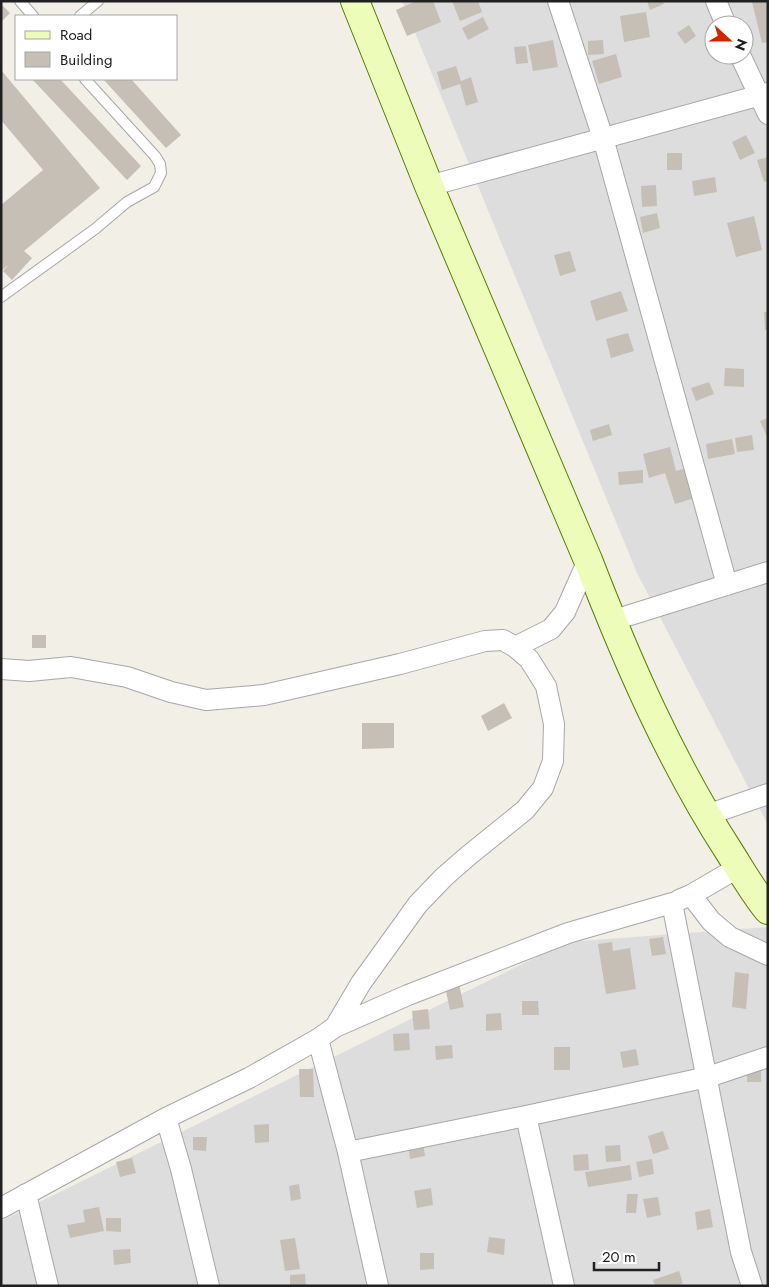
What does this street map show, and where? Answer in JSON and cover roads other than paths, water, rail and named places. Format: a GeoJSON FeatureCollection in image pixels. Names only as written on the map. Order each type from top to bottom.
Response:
{"type":"FeatureCollection","features":[{"type":"Feature","properties":{"kind":"main road"},"geometry":{"type":"LineString","coordinates":[[355,1],[429,186],[588,560],[611,621],[670,750],[707,815],[768,910]]}},
{"type":"Feature","properties":{"kind":"street"},"geometry":{"type":"LineString","coordinates":[[558,1],[603,138],[727,585]]}},
{"type":"Feature","properties":{"kind":"street"},"geometry":{"type":"LineString","coordinates":[[716,1],[722,15]]}},
{"type":"Feature","properties":{"kind":"street"},"geometry":{"type":"LineString","coordinates":[[746,65],[763,94],[768,114]]}},
{"type":"Feature","properties":{"kind":"street"},"geometry":{"type":"LineString","coordinates":[[429,186],[763,94]]}},
{"type":"Feature","properties":{"kind":"street"},"geometry":{"type":"LineString","coordinates":[[515,646],[551,629],[565,612],[588,560]]}},
{"type":"Feature","properties":{"kind":"street"},"geometry":{"type":"LineString","coordinates":[[611,621],[768,572]]}},
{"type":"Feature","properties":{"kind":"street"},"geometry":{"type":"LineString","coordinates":[[1,669],[29,671],[71,667],[127,677],[171,692],[206,700],[264,695],[400,664],[485,641],[503,640],[515,646],[530,659],[546,686],[554,724],[553,760],[543,788],[525,810],[456,866],[418,904],[361,983],[334,1027]]}},
{"type":"Feature","properties":{"kind":"street"},"geometry":{"type":"LineString","coordinates":[[707,815],[768,794]]}},
{"type":"Feature","properties":{"kind":"street"},"geometry":{"type":"LineString","coordinates":[[1,1208],[166,1118],[249,1078],[318,1039],[334,1027],[408,995],[568,933],[672,903],[691,895],[739,867]]}},
{"type":"Feature","properties":{"kind":"street"},"geometry":{"type":"LineString","coordinates":[[691,895],[711,920],[730,937],[768,955]]}},
{"type":"Feature","properties":{"kind":"street"},"geometry":{"type":"LineString","coordinates":[[672,903],[708,1077],[741,1252],[752,1286]]}},
{"type":"Feature","properties":{"kind":"street"},"geometry":{"type":"LineString","coordinates":[[318,1039],[348,1152],[378,1286]]}},
{"type":"Feature","properties":{"kind":"street"},"geometry":{"type":"LineString","coordinates":[[348,1152],[708,1077],[768,1057]]}},
{"type":"Feature","properties":{"kind":"street"},"geometry":{"type":"LineString","coordinates":[[526,1116],[564,1286]]}},
{"type":"Feature","properties":{"kind":"street"},"geometry":{"type":"LineString","coordinates":[[166,1118],[181,1169],[209,1286]]}},
{"type":"Feature","properties":{"kind":"street"},"geometry":{"type":"LineString","coordinates":[[26,1194],[48,1286]]}},
{"type":"Feature","properties":{"kind":"lane"},"geometry":{"type":"LineString","coordinates":[[20,1],[32,15]]}},
{"type":"Feature","properties":{"kind":"lane"},"geometry":{"type":"LineString","coordinates":[[81,15],[98,1]]}},
{"type":"Feature","properties":{"kind":"lane"},"geometry":{"type":"LineString","coordinates":[[1,297],[95,229],[127,202],[154,187],[158,181],[161,173],[160,164],[155,156],[86,80]]}}]}
